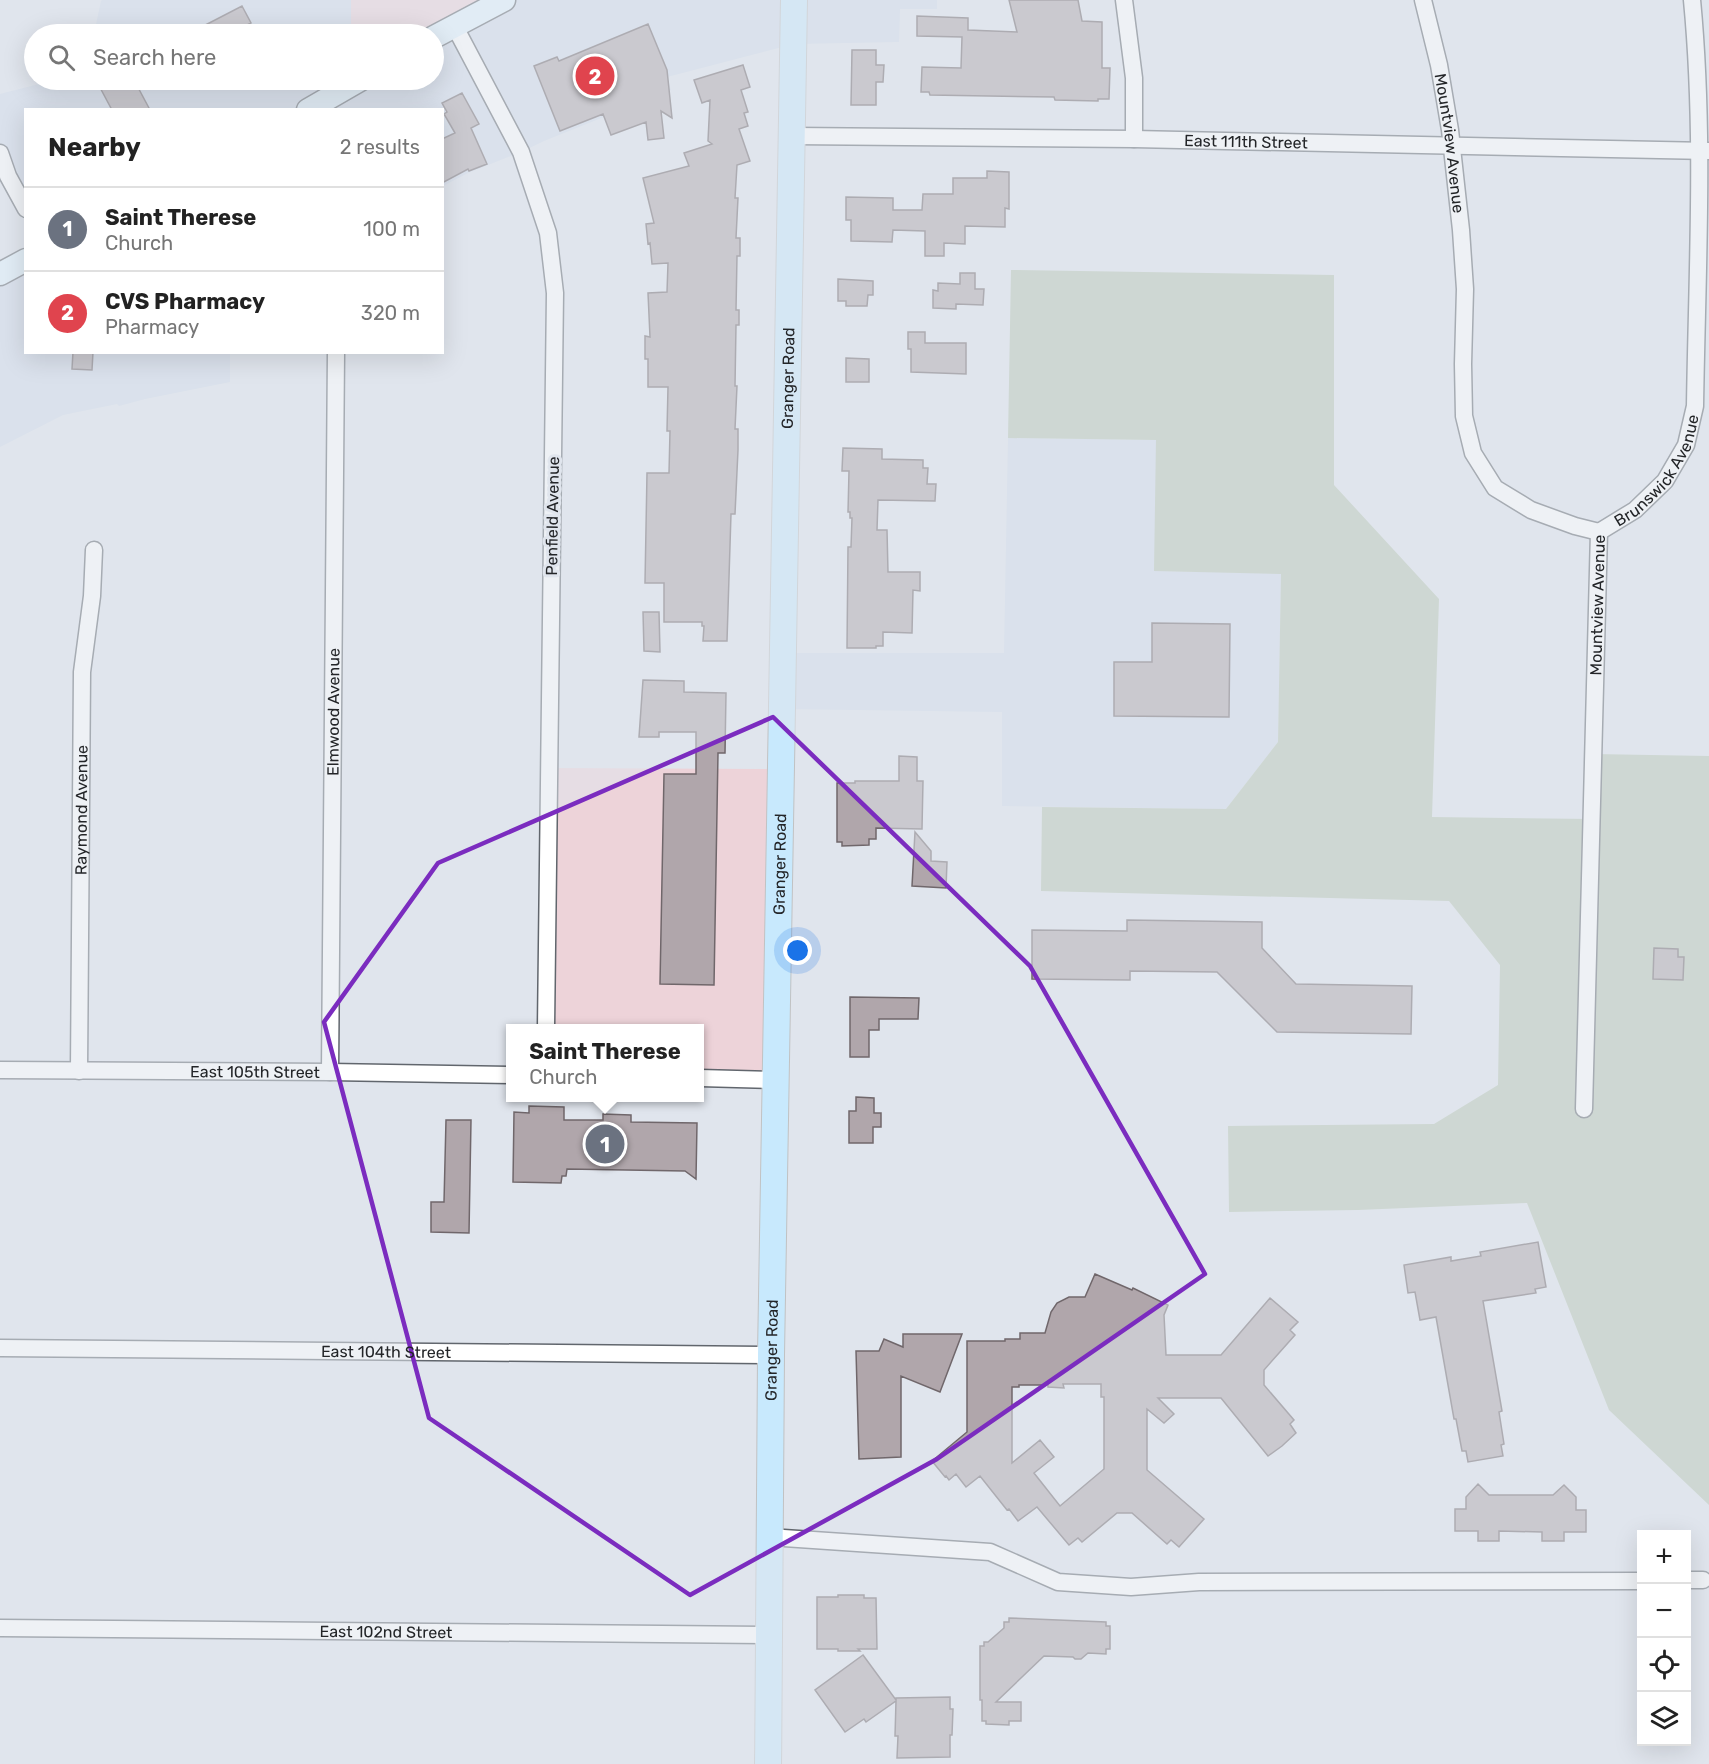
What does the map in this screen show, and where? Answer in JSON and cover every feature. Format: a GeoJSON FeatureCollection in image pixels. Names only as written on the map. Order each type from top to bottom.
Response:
{"type":"FeatureCollection","features":[{"type":"Feature","properties":{"kind":"main road"},"geometry":{"type":"LineString","coordinates":[[444,31],[504,0]]}},
{"type":"Feature","properties":{"kind":"main road","name":"Granger Road"},"geometry":{"type":"LineString","coordinates":[[768,1764],[771,1355],[794,0]]}},
{"type":"Feature","properties":{"kind":"main road"},"geometry":{"type":"LineString","coordinates":[[311,108],[343,90]]}},
{"type":"Feature","properties":{"kind":"main road"},"geometry":{"type":"LineString","coordinates":[[0,274],[24,261]]}},
{"type":"Feature","properties":{"kind":"street"},"geometry":{"type":"LineString","coordinates":[[1124,0],[1134,78],[1134,139]]}},
{"type":"Feature","properties":{"kind":"street","name":"Mountview Avenue"},"geometry":{"type":"LineString","coordinates":[[1423,0],[1438,65],[1452,146],[1465,289],[1464,416],[1473,453],[1495,488],[1531,510],[1599,532],[1584,1110]]}},
{"type":"Feature","properties":{"kind":"street","name":"Brunswick Avenue"},"geometry":{"type":"LineString","coordinates":[[1599,532],[1635,510],[1665,481],[1686,445],[1695,406],[1704,151],[1692,0]]}},
{"type":"Feature","properties":{"kind":"street","name":"Penfield Avenue"},"geometry":{"type":"LineString","coordinates":[[454,25],[521,152],[548,232],[555,293],[546,1024]]}},
{"type":"Feature","properties":{"kind":"street","name":"East 111th Street"},"geometry":{"type":"LineString","coordinates":[[793,136],[1134,139],[1704,151]]}},
{"type":"Feature","properties":{"kind":"street"},"geometry":{"type":"LineString","coordinates":[[0,153],[8,176],[24,205]]}},
{"type":"Feature","properties":{"kind":"street","name":"Elmwood Avenue"},"geometry":{"type":"LineString","coordinates":[[330,1072],[336,354]]}},
{"type":"Feature","properties":{"kind":"street","name":"Raymond Avenue"},"geometry":{"type":"LineString","coordinates":[[80,1071],[82,672],[92,596],[94,550]]}},
{"type":"Feature","properties":{"kind":"street","name":"East 105th Street"},"geometry":{"type":"LineString","coordinates":[[0,1070],[506,1075]]}},
{"type":"Feature","properties":{"kind":"street"},"geometry":{"type":"LineString","coordinates":[[704,1078],[776,1080]]}},
{"type":"Feature","properties":{"kind":"street","name":"East 104th Street"},"geometry":{"type":"LineString","coordinates":[[0,1348],[771,1355]]}},
{"type":"Feature","properties":{"kind":"street"},"geometry":{"type":"LineString","coordinates":[[769,1537],[990,1552],[1058,1582],[1131,1587],[1198,1582],[1637,1581]]}},
{"type":"Feature","properties":{"kind":"street","name":"East 102nd Street"},"geometry":{"type":"LineString","coordinates":[[0,1628],[770,1635]]}},
{"type":"Feature","properties":{"kind":"highlighted area"},"geometry":{"type":"Polygon","coordinates":[[[773,717],[1030,966],[1205,1274],[937,1459],[690,1595],[429,1418],[324,1022],[438,863],[773,717]]]}},
{"type":"Feature","properties":{"kind":"shaded area"},"geometry":{"type":"Polygon","coordinates":[[[351,0],[351,24],[96,24],[101,1],[351,0]]]}},
{"type":"Feature","properties":{"kind":"shaded area"},"geometry":{"type":"Polygon","coordinates":[[[351,0],[504,0],[444,29],[444,24],[351,24],[351,0]]]}},
{"type":"Feature","properties":{"kind":"shaded area"},"geometry":{"type":"Polygon","coordinates":[[[504,0],[937,0],[937,9],[900,9],[899,42],[794,44],[667,77],[671,90],[544,141],[444,185],[444,108],[24,108],[24,207],[0,153],[0,94],[24,88],[24,90],[444,90],[444,32],[504,0]]]}},
{"type":"Feature","properties":{"kind":"shaded area"},"geometry":{"type":"Polygon","coordinates":[[[24,261],[24,354],[230,354],[230,382],[119,406],[117,404],[63,415],[0,447],[0,274],[24,261]]]}},
{"type":"Feature","properties":{"kind":"shaded area"},"geometry":{"type":"Polygon","coordinates":[[[1008,438],[1157,440],[1155,571],[1281,573],[1278,742],[1226,809],[1002,806],[1002,712],[783,709],[784,653],[1004,653],[1008,438]]]}},
{"type":"Feature","properties":{"kind":"shaded area"},"geometry":{"type":"Polygon","coordinates":[[[549,768],[782,769],[776,1080],[704,1078],[704,1024],[546,1024],[549,768]]]}},
{"type":"Feature","properties":{"kind":"green space"},"geometry":{"type":"Polygon","coordinates":[[[1011,270],[1334,275],[1334,485],[1439,599],[1432,817],[1592,819],[1593,754],[1709,756],[1709,1505],[1609,1410],[1527,1203],[1358,1210],[1229,1212],[1228,1126],[1434,1124],[1498,1085],[1500,965],[1449,901],[1041,891],[1042,807],[1226,809],[1278,742],[1281,574],[1154,571],[1156,440],[1008,438],[1011,270]]]}},
{"type":"Feature","properties":{"kind":"building"},"geometry":{"type":"Polygon","coordinates":[[[1009,0],[1078,0],[1082,21],[1102,22],[1102,68],[1110,68],[1109,99],[1055,100],[1054,97],[930,95],[929,92],[921,92],[922,67],[961,68],[962,37],[917,36],[917,16],[968,18],[968,30],[1017,32],[1009,0]]]}},
{"type":"Feature","properties":{"kind":"building"},"geometry":{"type":"Polygon","coordinates":[[[242,6],[251,23],[249,24],[207,24],[242,6]]]}},
{"type":"Feature","properties":{"kind":"building"},"geometry":{"type":"Polygon","coordinates":[[[648,24],[667,70],[672,118],[661,111],[664,138],[648,140],[646,122],[611,135],[603,114],[560,131],[534,66],[557,57],[559,61],[648,24]]]}},
{"type":"Feature","properties":{"kind":"building"},"geometry":{"type":"Polygon","coordinates":[[[852,50],[876,50],[876,65],[884,65],[883,82],[876,82],[876,105],[851,105],[852,50]]]}},
{"type":"Feature","properties":{"kind":"building"},"geometry":{"type":"Polygon","coordinates":[[[743,65],[750,87],[741,90],[748,112],[744,113],[748,126],[739,129],[750,161],[737,165],[735,198],[738,198],[736,238],[740,238],[740,256],[737,256],[736,310],[739,310],[739,325],[736,325],[735,386],[737,386],[735,429],[738,429],[738,450],[735,514],[731,514],[727,641],[703,641],[702,622],[664,622],[664,583],[645,583],[647,473],[669,473],[670,431],[667,431],[668,387],[648,387],[648,359],[645,359],[645,336],[650,337],[648,293],[667,292],[668,263],[652,264],[646,224],[654,223],[643,178],[689,166],[684,153],[712,144],[708,141],[710,100],[702,103],[694,80],[743,65]]]}},
{"type":"Feature","properties":{"kind":"building"},"geometry":{"type":"Polygon","coordinates":[[[101,90],[139,90],[149,108],[111,108],[101,90]]]}},
{"type":"Feature","properties":{"kind":"building"},"geometry":{"type":"Polygon","coordinates":[[[462,93],[479,124],[471,128],[487,164],[469,171],[468,169],[444,182],[444,138],[455,133],[444,114],[447,112],[442,103],[462,93]]]}},
{"type":"Feature","properties":{"kind":"building"},"geometry":{"type":"Polygon","coordinates":[[[987,171],[1009,172],[1009,209],[1005,208],[1005,227],[965,226],[965,244],[944,243],[944,256],[925,256],[925,231],[893,230],[892,242],[851,241],[851,220],[846,220],[846,197],[893,198],[893,210],[922,210],[923,194],[953,194],[953,178],[987,178],[987,171]]]}},
{"type":"Feature","properties":{"kind":"building"},"geometry":{"type":"Polygon","coordinates":[[[960,273],[975,273],[975,289],[984,289],[983,305],[956,304],[956,309],[933,308],[933,290],[938,291],[938,283],[960,284],[960,273]]]}},
{"type":"Feature","properties":{"kind":"building"},"geometry":{"type":"Polygon","coordinates":[[[838,279],[873,281],[873,295],[868,295],[867,306],[846,306],[846,301],[838,301],[838,279]]]}},
{"type":"Feature","properties":{"kind":"building"},"geometry":{"type":"Polygon","coordinates":[[[908,332],[925,332],[925,343],[966,343],[966,374],[911,372],[908,332]]]}},
{"type":"Feature","properties":{"kind":"building"},"geometry":{"type":"Polygon","coordinates":[[[73,354],[93,354],[92,370],[72,369],[73,354]]]}},
{"type":"Feature","properties":{"kind":"building"},"geometry":{"type":"Polygon","coordinates":[[[846,358],[869,359],[869,382],[846,382],[846,358]]]}},
{"type":"Feature","properties":{"kind":"building"},"geometry":{"type":"Polygon","coordinates":[[[843,448],[882,449],[882,459],[923,460],[923,468],[928,468],[927,484],[936,484],[935,501],[878,500],[877,530],[887,530],[888,572],[920,572],[920,591],[913,590],[912,633],[883,632],[883,646],[876,646],[876,648],[847,648],[848,547],[851,547],[852,518],[848,512],[849,471],[842,471],[843,448]]]}},
{"type":"Feature","properties":{"kind":"building"},"geometry":{"type":"Polygon","coordinates":[[[643,612],[659,612],[660,652],[644,651],[643,612]]]}},
{"type":"Feature","properties":{"kind":"building"},"geometry":{"type":"Polygon","coordinates":[[[1152,623],[1230,624],[1229,717],[1114,716],[1114,662],[1152,662],[1152,623]]]}},
{"type":"Feature","properties":{"kind":"building"},"geometry":{"type":"Polygon","coordinates":[[[643,680],[684,681],[684,692],[726,693],[725,753],[718,753],[714,985],[660,984],[664,774],[696,774],[696,732],[659,732],[659,737],[639,737],[643,680]]]}},
{"type":"Feature","properties":{"kind":"building"},"geometry":{"type":"Polygon","coordinates":[[[899,756],[917,757],[917,781],[923,781],[922,829],[876,828],[876,839],[869,839],[869,845],[842,846],[842,842],[837,842],[837,783],[899,781],[899,756]]]}},
{"type":"Feature","properties":{"kind":"building"},"geometry":{"type":"Polygon","coordinates":[[[915,832],[931,851],[931,861],[947,862],[946,888],[912,886],[915,832]]]}},
{"type":"Feature","properties":{"kind":"building"},"geometry":{"type":"Polygon","coordinates":[[[1127,920],[1262,922],[1262,948],[1296,984],[1412,986],[1411,1034],[1277,1032],[1217,972],[1130,971],[1130,980],[1032,979],[1032,930],[1127,931],[1127,920]]]}},
{"type":"Feature","properties":{"kind":"building"},"geometry":{"type":"Polygon","coordinates":[[[1654,948],[1678,949],[1678,957],[1684,957],[1683,980],[1653,979],[1654,948]]]}},
{"type":"Feature","properties":{"kind":"building"},"geometry":{"type":"Polygon","coordinates":[[[850,997],[919,998],[918,1019],[879,1019],[879,1030],[869,1030],[869,1057],[850,1057],[850,997]]]}},
{"type":"Feature","properties":{"kind":"building"},"geometry":{"type":"Polygon","coordinates":[[[856,1097],[874,1098],[874,1113],[881,1113],[881,1127],[873,1127],[873,1143],[849,1143],[849,1111],[856,1111],[856,1097]]]}},
{"type":"Feature","properties":{"kind":"building"},"geometry":{"type":"Polygon","coordinates":[[[529,1106],[564,1107],[564,1120],[603,1120],[603,1114],[631,1115],[631,1122],[697,1123],[696,1179],[685,1171],[567,1169],[566,1176],[562,1176],[561,1183],[513,1182],[514,1112],[529,1113],[529,1106]]]}},
{"type":"Feature","properties":{"kind":"building"},"geometry":{"type":"Polygon","coordinates":[[[446,1120],[471,1120],[469,1233],[431,1232],[431,1202],[444,1202],[446,1120]]]}},
{"type":"Feature","properties":{"kind":"building"},"geometry":{"type":"Polygon","coordinates":[[[1538,1242],[1546,1287],[1535,1289],[1536,1293],[1483,1301],[1502,1411],[1499,1412],[1504,1444],[1501,1445],[1503,1456],[1468,1462],[1466,1451],[1462,1451],[1456,1419],[1454,1419],[1436,1317],[1420,1320],[1415,1292],[1408,1293],[1404,1265],[1451,1257],[1451,1261],[1481,1256],[1480,1252],[1538,1242]]]}},
{"type":"Feature","properties":{"kind":"building"},"geometry":{"type":"Polygon","coordinates":[[[1095,1274],[1132,1290],[1133,1288],[1168,1305],[1164,1315],[1166,1355],[1221,1355],[1270,1298],[1298,1322],[1290,1330],[1295,1335],[1264,1370],[1264,1385],[1294,1420],[1290,1424],[1296,1433],[1268,1456],[1221,1398],[1158,1398],[1174,1414],[1164,1423],[1147,1409],[1147,1470],[1204,1519],[1179,1547],[1171,1540],[1167,1544],[1132,1513],[1117,1513],[1082,1542],[1078,1538],[1069,1545],[1037,1507],[1018,1521],[980,1476],[966,1487],[956,1474],[949,1480],[945,1477],[932,1461],[967,1432],[967,1341],[1005,1341],[1005,1339],[1020,1339],[1020,1333],[1045,1333],[1051,1312],[1057,1303],[1069,1297],[1085,1297],[1095,1274]],[[1063,1384],[1064,1388],[1048,1387],[1048,1385],[1012,1387],[1012,1463],[1040,1440],[1054,1457],[1034,1473],[1060,1506],[1104,1469],[1104,1397],[1101,1397],[1101,1384],[1063,1384]]]}},
{"type":"Feature","properties":{"kind":"building"},"geometry":{"type":"Polygon","coordinates":[[[903,1334],[962,1334],[940,1392],[901,1376],[901,1457],[859,1459],[856,1351],[879,1351],[884,1339],[903,1347],[903,1334]]]}},
{"type":"Feature","properties":{"kind":"building"},"geometry":{"type":"Polygon","coordinates":[[[1478,1484],[1489,1495],[1553,1495],[1564,1485],[1576,1497],[1576,1510],[1586,1510],[1586,1532],[1564,1532],[1564,1541],[1542,1541],[1542,1532],[1499,1531],[1499,1541],[1478,1541],[1478,1531],[1455,1531],[1455,1509],[1466,1509],[1466,1497],[1478,1484]]]}},
{"type":"Feature","properties":{"kind":"building"},"geometry":{"type":"Polygon","coordinates":[[[838,1595],[864,1595],[864,1598],[876,1598],[877,1649],[838,1651],[838,1649],[817,1649],[817,1597],[838,1597],[838,1595]]]}},
{"type":"Feature","properties":{"kind":"building"},"geometry":{"type":"Polygon","coordinates":[[[1009,1618],[1106,1622],[1106,1626],[1110,1626],[1110,1649],[1106,1649],[1106,1654],[1088,1653],[1081,1659],[1044,1656],[996,1702],[1021,1702],[1021,1721],[1009,1721],[1009,1725],[986,1724],[986,1721],[982,1721],[982,1700],[980,1700],[980,1646],[984,1646],[984,1642],[988,1642],[1004,1628],[1004,1622],[1009,1622],[1009,1618]]]}},
{"type":"Feature","properties":{"kind":"building"},"geometry":{"type":"Polygon","coordinates":[[[863,1655],[896,1700],[896,1698],[950,1697],[950,1709],[953,1709],[950,1757],[897,1758],[896,1701],[866,1722],[864,1719],[845,1732],[815,1690],[863,1655]]]}},
{"type":"Feature","properties":{"kind":"place","name":"CVS Pharmacy"},"geometry":{"type":"Point","coordinates":[595,76]}},
{"type":"Feature","properties":{"kind":"place","name":"Saint Therese"},"geometry":{"type":"Point","coordinates":[605,1144]}}]}
